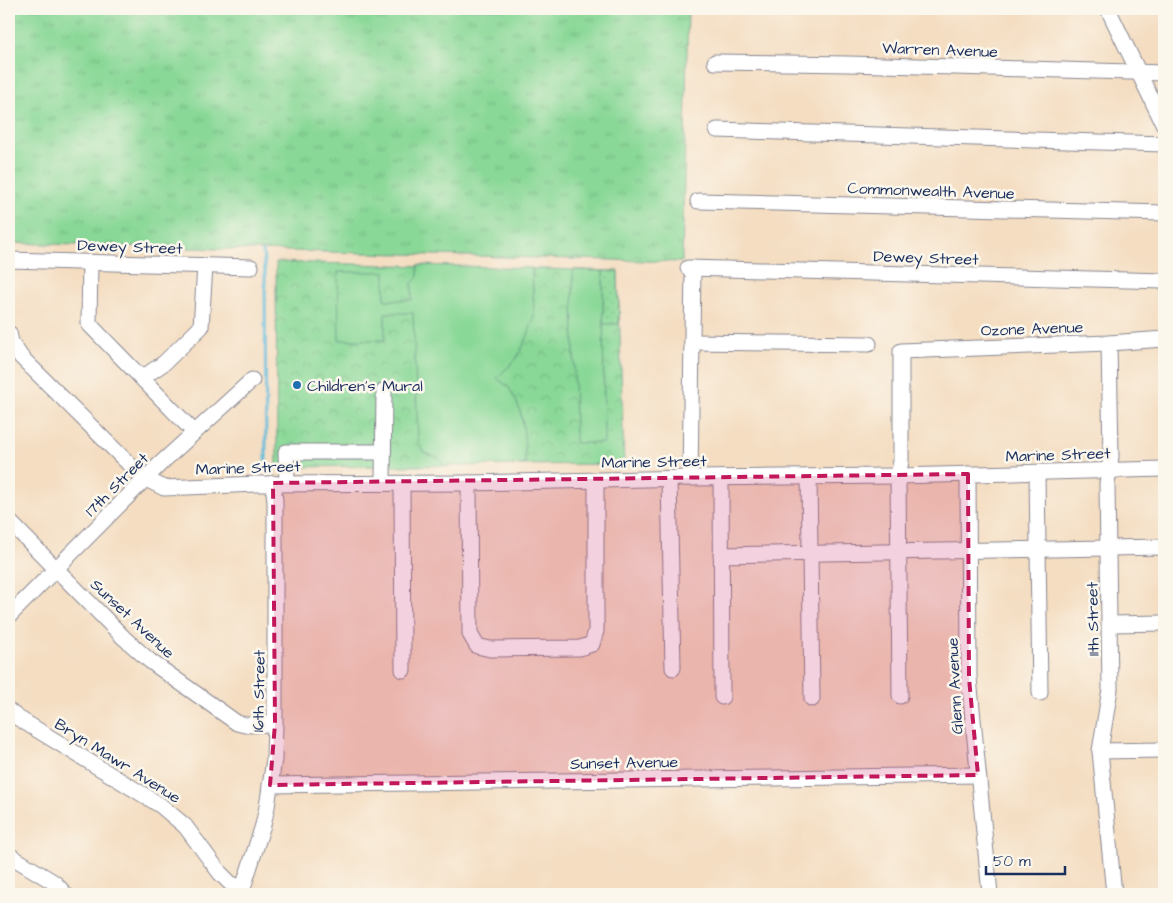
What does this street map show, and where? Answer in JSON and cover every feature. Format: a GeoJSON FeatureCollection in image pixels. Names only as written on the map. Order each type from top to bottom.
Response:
{"type":"FeatureCollection","features":[{"type":"Feature","properties":{"kind":"street"},"geometry":{"type":"LineString","coordinates":[[1108,9],[1164,125]]}},
{"type":"Feature","properties":{"kind":"street","name":"Warren Avenue"},"geometry":{"type":"LineString","coordinates":[[715,62],[1164,73]]}},
{"type":"Feature","properties":{"kind":"street"},"geometry":{"type":"LineString","coordinates":[[717,130],[1164,144]]}},
{"type":"Feature","properties":{"kind":"street","name":"Commonwealth Avenue"},"geometry":{"type":"LineString","coordinates":[[698,201],[1164,213]]}},
{"type":"Feature","properties":{"kind":"street","name":"Dewey Street"},"geometry":{"type":"LineString","coordinates":[[9,260],[251,267]]}},
{"type":"Feature","properties":{"kind":"street"},"geometry":{"type":"LineString","coordinates":[[90,262],[89,324],[194,432]]}},
{"type":"Feature","properties":{"kind":"street"},"geometry":{"type":"LineString","coordinates":[[142,378],[164,362],[201,327],[205,266]]}},
{"type":"Feature","properties":{"kind":"street","name":"Dewey Street"},"geometry":{"type":"LineString","coordinates":[[692,342],[690,268],[1164,281]]}},
{"type":"Feature","properties":{"kind":"street"},"geometry":{"type":"LineString","coordinates":[[9,333],[11,342],[22,357],[146,479]]}},
{"type":"Feature","properties":{"kind":"street","name":"Ozone Avenue"},"geometry":{"type":"LineString","coordinates":[[898,476],[901,461],[901,351],[1164,339]]}},
{"type":"Feature","properties":{"kind":"street"},"geometry":{"type":"LineString","coordinates":[[690,478],[692,342],[869,344]]}},
{"type":"Feature","properties":{"kind":"street","name":"11th Street"},"geometry":{"type":"LineString","coordinates":[[1109,343],[1111,456],[1107,484],[1110,698],[1100,751],[1114,894]]}},
{"type":"Feature","properties":{"kind":"street","name":"17th Street"},"geometry":{"type":"LineString","coordinates":[[9,616],[194,432],[252,380]]}},
{"type":"Feature","properties":{"kind":"street"},"geometry":{"type":"LineString","coordinates":[[383,483],[384,391]]}},
{"type":"Feature","properties":{"kind":"street","name":"16th Street"},"geometry":{"type":"LineString","coordinates":[[242,892],[263,825],[270,785],[276,724],[275,502],[286,452],[383,452]]}},
{"type":"Feature","properties":{"kind":"street","name":"Marine Street"},"geometry":{"type":"LineString","coordinates":[[146,479],[164,488],[280,483],[469,483],[898,476],[1164,469]]}},
{"type":"Feature","properties":{"kind":"street"},"geometry":{"type":"LineString","coordinates":[[1038,473],[1040,693]]}},
{"type":"Feature","properties":{"kind":"street","name":"Glenn Avenue"},"geometry":{"type":"LineString","coordinates":[[968,474],[969,678],[990,894]]}},
{"type":"Feature","properties":{"kind":"street"},"geometry":{"type":"LineString","coordinates":[[898,476],[900,696]]}},
{"type":"Feature","properties":{"kind":"street"},"geometry":{"type":"LineString","coordinates":[[809,477],[812,699]]}},
{"type":"Feature","properties":{"kind":"street"},"geometry":{"type":"LineString","coordinates":[[720,478],[722,697]]}},
{"type":"Feature","properties":{"kind":"street"},"geometry":{"type":"LineString","coordinates":[[669,479],[673,668]]}},
{"type":"Feature","properties":{"kind":"street"},"geometry":{"type":"LineString","coordinates":[[469,483],[470,634],[477,646],[490,649],[580,648],[592,644],[596,631],[596,480]]}},
{"type":"Feature","properties":{"kind":"street"},"geometry":{"type":"LineString","coordinates":[[402,484],[403,670]]}},
{"type":"Feature","properties":{"kind":"street","name":"Sunset Avenue"},"geometry":{"type":"LineString","coordinates":[[9,520],[124,638],[150,661],[237,722],[244,725],[276,724]]}},
{"type":"Feature","properties":{"kind":"street"},"geometry":{"type":"LineString","coordinates":[[721,555],[1164,547]]}},
{"type":"Feature","properties":{"kind":"street"},"geometry":{"type":"LineString","coordinates":[[1110,624],[1164,623]]}},
{"type":"Feature","properties":{"kind":"street","name":"Bryn Mawr Avenue"},"geometry":{"type":"LineString","coordinates":[[9,711],[160,805],[185,826],[220,873],[242,892]]}},
{"type":"Feature","properties":{"kind":"street"},"geometry":{"type":"LineString","coordinates":[[1100,751],[1164,750]]}},
{"type":"Feature","properties":{"kind":"street","name":"Sunset Avenue"},"geometry":{"type":"LineString","coordinates":[[270,785],[978,774]]}},
{"type":"Feature","properties":{"kind":"street"},"geometry":{"type":"LineString","coordinates":[[9,855],[55,884],[65,894]]}},
{"type":"Feature","properties":{"kind":"highlighted area"},"geometry":{"type":"Polygon","coordinates":[[[968,474],[969,678],[978,775],[270,785],[275,724],[273,483],[968,474]]]}},
{"type":"Feature","properties":{"kind":"green space"},"geometry":{"type":"Polygon","coordinates":[[[9,9],[688,9],[682,262],[9,243],[9,9]]]}},
{"type":"Feature","properties":{"kind":"green space"},"geometry":{"type":"Polygon","coordinates":[[[276,262],[618,271],[624,464],[277,467],[276,262]]]}},
{"type":"Feature","properties":{"kind":"green space"},"geometry":{"type":"Polygon","coordinates":[[[418,265],[532,268],[534,317],[527,338],[516,359],[497,378],[509,388],[518,406],[523,425],[525,465],[443,466],[439,458],[427,454],[421,448],[418,438],[413,313],[385,313],[385,340],[339,340],[338,272],[385,272],[385,300],[412,300],[412,283],[418,277],[418,265]]]}},
{"type":"Feature","properties":{"kind":"green space"},"geometry":{"type":"Polygon","coordinates":[[[573,270],[603,271],[604,443],[575,443],[573,270]]]}},
{"type":"Feature","properties":{"kind":"green space"},"geometry":{"type":"Polygon","coordinates":[[[603,271],[618,271],[619,324],[603,324],[603,271]]]}},
{"type":"Feature","properties":{"kind":"waterway"},"geometry":{"type":"LineString","coordinates":[[263,252],[265,272],[266,464]]}},
{"type":"Feature","properties":{"kind":"place","name":"Children's Mural"},"geometry":{"type":"Point","coordinates":[297,385]}}]}
